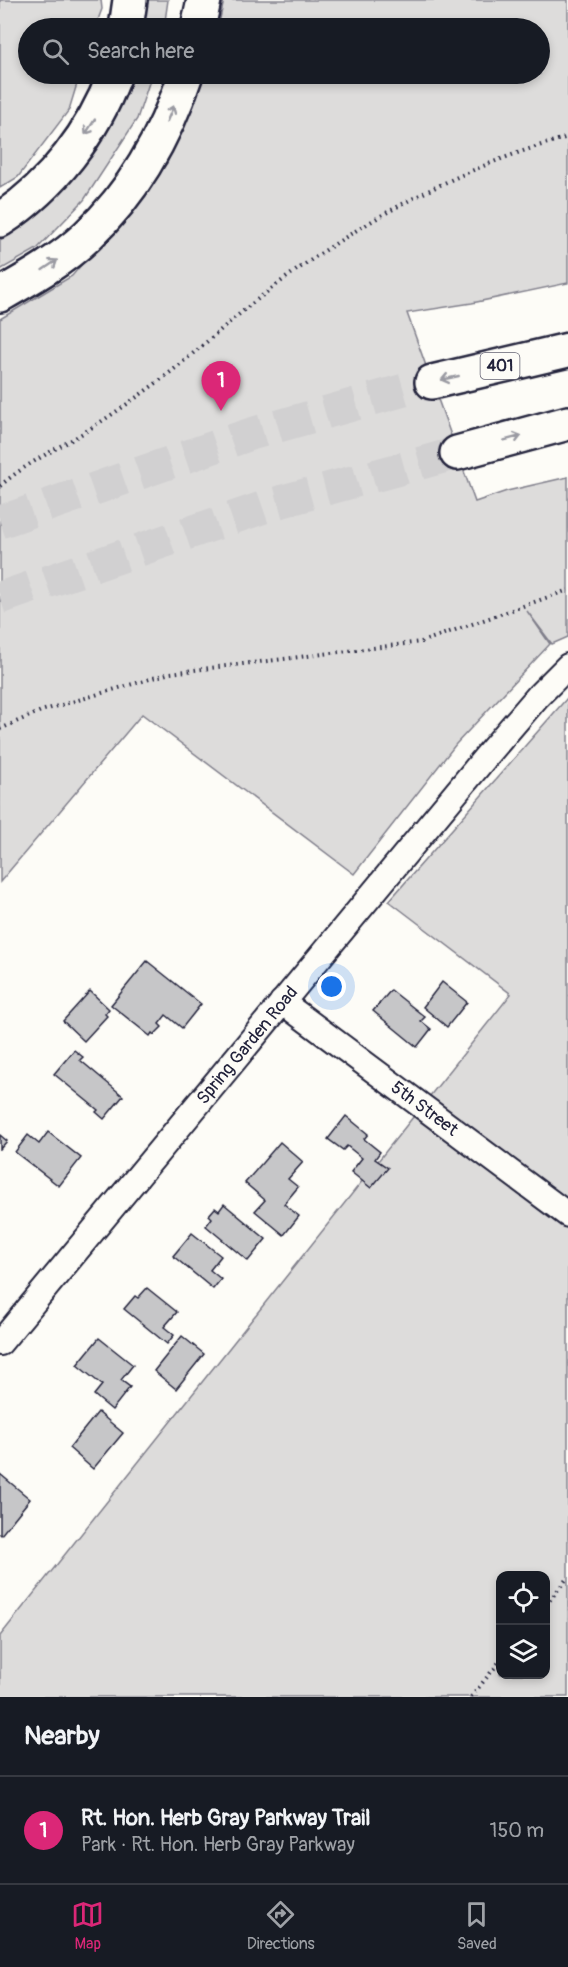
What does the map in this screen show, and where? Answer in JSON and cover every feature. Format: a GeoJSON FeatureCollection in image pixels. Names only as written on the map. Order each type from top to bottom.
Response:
{"type":"FeatureCollection","features":[{"type":"Feature","properties":{"kind":"highway"},"geometry":{"type":"LineString","coordinates":[[127,18],[130,0]]}},
{"type":"Feature","properties":{"kind":"highway"},"geometry":{"type":"LineString","coordinates":[[200,18],[204,0]]}},
{"type":"Feature","properties":{"kind":"highway"},"geometry":{"type":"LineString","coordinates":[[0,220],[31,197],[51,178],[78,145],[97,117],[111,84]]}},
{"type":"Feature","properties":{"kind":"highway"},"geometry":{"type":"LineString","coordinates":[[0,294],[58,260],[86,237],[111,210],[134,182],[153,150],[182,84]]}},
{"type":"Feature","properties":{"kind":"highway","name":"401"},"geometry":{"type":"LineString","coordinates":[[432,382],[568,350]]}},
{"type":"Feature","properties":{"kind":"highway"},"geometry":{"type":"LineString","coordinates":[[457,453],[568,423]]}},
{"type":"Feature","properties":{"kind":"street","name":"Spring Garden Road"},"geometry":{"type":"LineString","coordinates":[[0,1343],[492,750],[538,696],[568,666]]}},
{"type":"Feature","properties":{"kind":"street","name":"5th Street"},"geometry":{"type":"LineString","coordinates":[[282,1002],[568,1215]]}},
{"type":"Feature","properties":{"kind":"path"},"geometry":{"type":"LineString","coordinates":[[0,486],[160,381],[269,290],[361,226],[433,187],[481,166],[568,136]]}},
{"type":"Feature","properties":{"kind":"path"},"geometry":{"type":"LineString","coordinates":[[0,729],[41,711],[170,673],[421,642],[568,590]]}},
{"type":"Feature","properties":{"kind":"path"},"geometry":{"type":"LineString","coordinates":[[550,1600],[568,1577]]}},
{"type":"Feature","properties":{"kind":"path"},"geometry":{"type":"LineString","coordinates":[[471,1697],[496,1667]]}},
{"type":"Feature","properties":{"kind":"shaded area"},"geometry":{"type":"Polygon","coordinates":[[[0,0],[101,0],[102,9],[99,18],[18,18],[18,84],[77,84],[69,110],[18,177],[0,188],[0,0]]]}},
{"type":"Feature","properties":{"kind":"shaded area"},"geometry":{"type":"Polygon","coordinates":[[[141,0],[168,0],[165,18],[138,18],[141,0]]]}},
{"type":"Feature","properties":{"kind":"shaded area"},"geometry":{"type":"Polygon","coordinates":[[[224,0],[568,0],[568,283],[472,303],[407,313],[475,502],[507,491],[568,477],[568,637],[552,644],[527,611],[550,644],[456,744],[354,874],[142,714],[0,882],[0,319],[72,276],[167,163],[197,84],[550,84],[550,18],[220,18],[224,0]]]}},
{"type":"Feature","properties":{"kind":"shaded area"},"geometry":{"type":"Polygon","coordinates":[[[125,84],[149,84],[137,119],[84,200],[37,249],[0,270],[0,240],[26,223],[80,170],[121,101],[125,84]]]}},
{"type":"Feature","properties":{"kind":"shaded area"},"geometry":{"type":"Polygon","coordinates":[[[568,697],[568,1697],[0,1697],[0,1636],[511,994],[389,901],[568,697]]]}},
{"type":"Feature","properties":{"kind":"building"},"geometry":{"type":"Polygon","coordinates":[[[147,961],[201,1004],[182,1028],[166,1015],[159,1024],[162,1027],[150,1036],[111,1005],[147,961]]]}},
{"type":"Feature","properties":{"kind":"building"},"geometry":{"type":"Polygon","coordinates":[[[442,982],[467,1002],[447,1027],[423,1007],[442,982]]]}},
{"type":"Feature","properties":{"kind":"building"},"geometry":{"type":"Polygon","coordinates":[[[391,990],[425,1017],[421,1021],[431,1029],[417,1047],[373,1011],[391,990]]]}},
{"type":"Feature","properties":{"kind":"building"},"geometry":{"type":"Polygon","coordinates":[[[90,991],[109,1009],[105,1014],[107,1016],[84,1041],[63,1021],[90,991]]]}},
{"type":"Feature","properties":{"kind":"building"},"geometry":{"type":"Polygon","coordinates":[[[74,1050],[83,1057],[80,1060],[123,1096],[104,1119],[96,1112],[98,1110],[54,1074],[74,1050]]]}},
{"type":"Feature","properties":{"kind":"building"},"geometry":{"type":"Polygon","coordinates":[[[346,1116],[368,1134],[364,1139],[380,1152],[375,1159],[388,1168],[371,1188],[351,1172],[362,1158],[347,1146],[343,1150],[328,1139],[346,1116]]]}},
{"type":"Feature","properties":{"kind":"building"},"geometry":{"type":"Polygon","coordinates":[[[48,1132],[81,1158],[59,1186],[15,1152],[28,1135],[39,1144],[48,1132]]]}},
{"type":"Feature","properties":{"kind":"building"},"geometry":{"type":"Polygon","coordinates":[[[0,1135],[7,1141],[0,1149],[0,1135]]]}},
{"type":"Feature","properties":{"kind":"building"},"geometry":{"type":"Polygon","coordinates":[[[280,1142],[303,1162],[288,1179],[298,1187],[284,1204],[299,1216],[284,1235],[255,1211],[265,1200],[245,1183],[280,1142]]]}},
{"type":"Feature","properties":{"kind":"building"},"geometry":{"type":"Polygon","coordinates":[[[224,1204],[266,1239],[248,1261],[206,1226],[212,1218],[209,1215],[215,1208],[219,1211],[224,1204]]]}},
{"type":"Feature","properties":{"kind":"building"},"geometry":{"type":"Polygon","coordinates":[[[192,1233],[221,1256],[210,1270],[221,1279],[213,1289],[173,1256],[192,1233]]]}},
{"type":"Feature","properties":{"kind":"building"},"geometry":{"type":"Polygon","coordinates":[[[147,1288],[177,1312],[164,1327],[174,1335],[167,1344],[124,1309],[135,1296],[138,1298],[147,1288]]]}},
{"type":"Feature","properties":{"kind":"building"},"geometry":{"type":"Polygon","coordinates":[[[182,1336],[204,1354],[176,1389],[154,1371],[182,1336]]]}},
{"type":"Feature","properties":{"kind":"building"},"geometry":{"type":"Polygon","coordinates":[[[99,1338],[133,1365],[121,1380],[130,1387],[112,1410],[94,1395],[102,1385],[77,1365],[99,1338]]]}},
{"type":"Feature","properties":{"kind":"building"},"geometry":{"type":"Polygon","coordinates":[[[98,1412],[123,1433],[93,1469],[69,1448],[98,1412]]]}},
{"type":"Feature","properties":{"kind":"building"},"geometry":{"type":"Polygon","coordinates":[[[0,1474],[30,1499],[1,1535],[0,1534],[0,1474]]]}},
{"type":"Feature","properties":{"kind":"tunnel"},"geometry":{"type":"LineString","coordinates":[[0,522],[251,434],[432,382]]}},
{"type":"Feature","properties":{"kind":"tunnel"},"geometry":{"type":"LineString","coordinates":[[0,598],[276,503],[457,453]]}},
{"type":"Feature","properties":{"kind":"place","name":"Rt. Hon. Herb Gray Parkway Trail"},"geometry":{"type":"Point","coordinates":[221,411]}}]}
